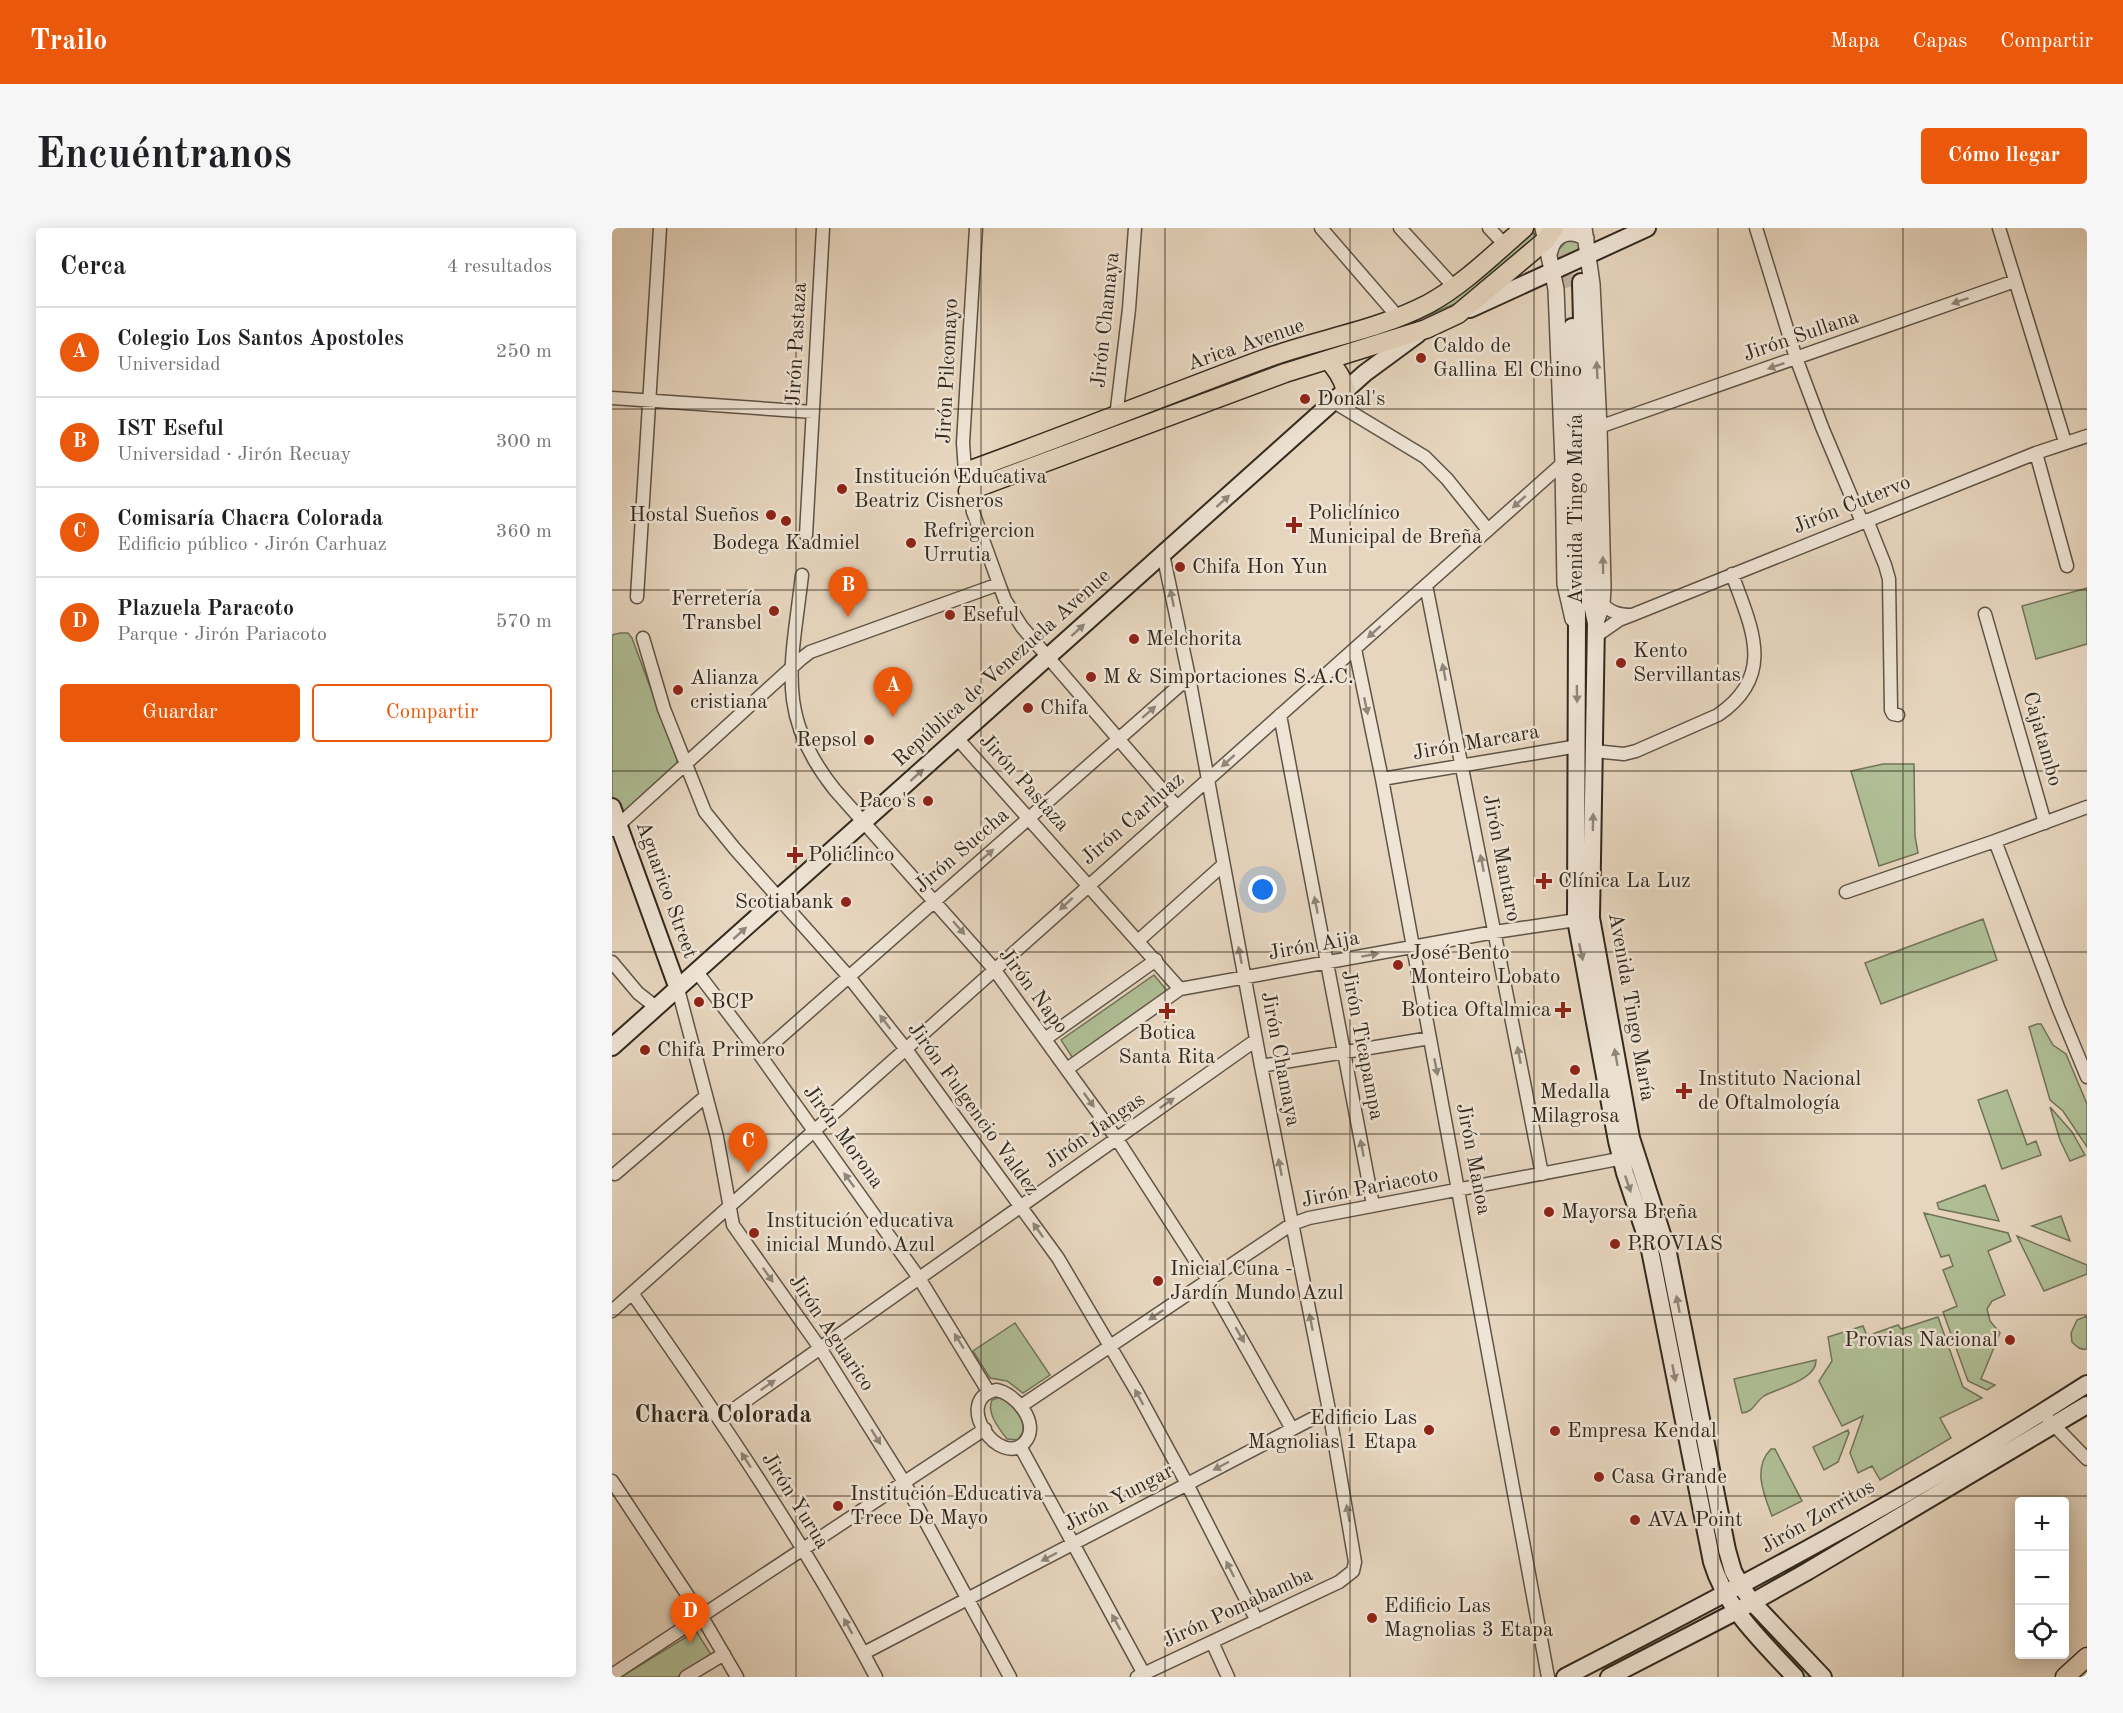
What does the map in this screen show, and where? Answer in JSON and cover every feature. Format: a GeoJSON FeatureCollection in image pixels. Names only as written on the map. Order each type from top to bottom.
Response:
{"type":"FeatureCollection","features":[{"type":"Feature","properties":{"kind":"main road","name":"Arica Avenue"},"geometry":{"type":"LineString","coordinates":[[965,472],[1265,359],[1336,339],[1428,304],[1454,287],[1524,228]]}},
{"type":"Feature","properties":{"kind":"main road","name":"Arica Avenue"},"geometry":{"type":"LineString","coordinates":[[968,491],[1285,373],[1426,329],[1553,271],[1586,240],[1647,228]]}},
{"type":"Feature","properties":{"kind":"main road","name":"Arica Avenue"},"geometry":{"type":"LineString","coordinates":[[1458,314],[1548,238]]}},
{"type":"Feature","properties":{"kind":"main road"},"geometry":{"type":"LineString","coordinates":[[1576,636],[1575,285],[1589,590],[1596,629]]}},
{"type":"Feature","properties":{"kind":"main road","name":"República de Venezuela Avenue"},"geometry":{"type":"LineString","coordinates":[[612,1047],[1340,396],[1382,359],[1426,329]]}},
{"type":"Feature","properties":{"kind":"main road"},"geometry":{"type":"LineString","coordinates":[[1285,373],[1336,339]]}},
{"type":"Feature","properties":{"kind":"main road"},"geometry":{"type":"LineString","coordinates":[[1328,360],[1342,378],[1340,396]]}},
{"type":"Feature","properties":{"kind":"main road"},"geometry":{"type":"LineString","coordinates":[[1077,431],[1113,438]]}},
{"type":"Feature","properties":{"kind":"main road","name":"Avenida Tingo María"},"geometry":{"type":"LineString","coordinates":[[1596,629],[1575,858],[1583,919],[1628,1157],[1649,1245],[1707,1541],[1716,1576],[1736,1612],[1796,1677]]}},
{"type":"Feature","properties":{"kind":"main road","name":"Avenida Tingo María"},"geometry":{"type":"LineString","coordinates":[[1576,636],[1593,859],[1583,919]]}},
{"type":"Feature","properties":{"kind":"main road","name":"Aguarico Street"},"geometry":{"type":"LineString","coordinates":[[612,807],[616,828],[678,989]]}},
{"type":"Feature","properties":{"kind":"main road"},"geometry":{"type":"LineString","coordinates":[[1575,858],[1593,859]]}},
{"type":"Feature","properties":{"kind":"main road","name":"Avenida Tingo María"},"geometry":{"type":"LineString","coordinates":[[1628,1157],[1668,1253],[1733,1571],[1752,1602],[1823,1677]]}},
{"type":"Feature","properties":{"kind":"main road","name":"Jirón Zorritos"},"geometry":{"type":"LineString","coordinates":[[1565,1677],[1741,1586],[1904,1494],[2087,1384]]}},
{"type":"Feature","properties":{"kind":"main road","name":"Jirón Zorritos"},"geometry":{"type":"LineString","coordinates":[[1609,1677],[1736,1612],[2087,1405]]}},
{"type":"Feature","properties":{"kind":"main road"},"geometry":{"type":"LineString","coordinates":[[2066,1677],[2087,1657]]}},
{"type":"Feature","properties":{"kind":"street"},"geometry":{"type":"LineString","coordinates":[[637,597],[660,228]]}},
{"type":"Feature","properties":{"kind":"street","name":"Jirón Pastaza"},"geometry":{"type":"LineString","coordinates":[[806,535],[823,228]]}},
{"type":"Feature","properties":{"kind":"street","name":"Jirón Pilcomayo"},"geometry":{"type":"LineString","coordinates":[[976,228],[963,443],[968,491],[999,584],[1011,613],[1047,658],[1177,807]]}},
{"type":"Feature","properties":{"kind":"street","name":"Jirón Chamaya"},"geometry":{"type":"LineString","coordinates":[[1116,417],[1129,309],[1135,228]]}},
{"type":"Feature","properties":{"kind":"street"},"geometry":{"type":"LineString","coordinates":[[1320,228],[1398,317]]}},
{"type":"Feature","properties":{"kind":"street"},"geometry":{"type":"LineString","coordinates":[[1400,228],[1454,287]]}},
{"type":"Feature","properties":{"kind":"street"},"geometry":{"type":"LineString","coordinates":[[1489,228],[1505,245]]}},
{"type":"Feature","properties":{"kind":"street"},"geometry":{"type":"LineString","coordinates":[[1756,228],[1797,358],[1822,427],[1885,565],[1889,579],[1891,710],[1898,716]]}},
{"type":"Feature","properties":{"kind":"street"},"geometry":{"type":"LineString","coordinates":[[1999,228],[2065,442]]}},
{"type":"Feature","properties":{"kind":"street"},"geometry":{"type":"LineString","coordinates":[[1548,238],[1551,244],[1558,236],[1567,232],[1577,233],[1586,240]]}},
{"type":"Feature","properties":{"kind":"street","name":"Avenida Tingo María"},"geometry":{"type":"LineString","coordinates":[[1548,238],[1556,289],[1565,584],[1576,636]]}},
{"type":"Feature","properties":{"kind":"street","name":"Avenida Tingo María"},"geometry":{"type":"LineString","coordinates":[[1586,240],[1599,428],[1603,587],[1602,604],[1596,629]]}},
{"type":"Feature","properties":{"kind":"street","name":"Jirón Sullana"},"geometry":{"type":"LineString","coordinates":[[1599,428],[2015,281]]}},
{"type":"Feature","properties":{"kind":"street"},"geometry":{"type":"LineString","coordinates":[[1340,396],[1425,457],[1447,479],[1488,530]]}},
{"type":"Feature","properties":{"kind":"street"},"geometry":{"type":"LineString","coordinates":[[612,398],[813,412]]}},
{"type":"Feature","properties":{"kind":"street","name":"Jirón Cutervo"},"geometry":{"type":"LineString","coordinates":[[1596,629],[2036,453],[2087,436]]}},
{"type":"Feature","properties":{"kind":"street"},"geometry":{"type":"LineString","coordinates":[[2036,453],[2067,566]]}},
{"type":"Feature","properties":{"kind":"street","name":"Jirón Carhuaz"},"geometry":{"type":"LineString","coordinates":[[612,1311],[1563,463]]}},
{"type":"Feature","properties":{"kind":"street","name":"Jirón Chamaya"},"geometry":{"type":"LineString","coordinates":[[1163,554],[1189,677],[1256,1040],[1329,1410],[1355,1551],[1353,1571]]}},
{"type":"Feature","properties":{"kind":"street","name":"Jirón Marcara"},"geometry":{"type":"LineString","coordinates":[[1382,779],[1586,748],[1624,754],[1636,751],[1730,707],[1743,692],[1755,663],[1756,647],[1751,626],[1732,574]]}},
{"type":"Feature","properties":{"kind":"street","name":"Jirón Napo"},"geometry":{"type":"LineString","coordinates":[[802,575],[790,691],[794,712],[807,748],[821,773],[994,969],[1067,1069],[1117,1139],[1208,1280],[1292,1429]]}},
{"type":"Feature","properties":{"kind":"street"},"geometry":{"type":"LineString","coordinates":[[616,828],[810,652],[999,584]]}},
{"type":"Feature","properties":{"kind":"street","name":"Jirón Mantaro"},"geometry":{"type":"LineString","coordinates":[[1426,585],[1542,1174]]}},
{"type":"Feature","properties":{"kind":"street"},"geometry":{"type":"LineString","coordinates":[[1602,604],[1610,612],[1632,615]]}},
{"type":"Feature","properties":{"kind":"street","name":"Cajatambo"},"geometry":{"type":"LineString","coordinates":[[1985,614],[2045,823]]}},
{"type":"Feature","properties":{"kind":"street","name":"Jirón Fulgencio Valdez"},"geometry":{"type":"LineString","coordinates":[[643,638],[664,709],[705,812],[849,977],[905,1048],[1058,1258],[1187,1484],[1257,1621]]}},
{"type":"Feature","properties":{"kind":"street","name":"Jirón Manoa"},"geometry":{"type":"LineString","coordinates":[[1355,649],[1382,779],[1548,1677]]}},
{"type":"Feature","properties":{"kind":"street","name":"Jirón Succha"},"geometry":{"type":"LineString","coordinates":[[760,1055],[1189,677]]}},
{"type":"Feature","properties":{"kind":"street","name":"Jirón Ticapampa"},"geometry":{"type":"LineString","coordinates":[[1280,715],[1373,1205]]}},
{"type":"Feature","properties":{"kind":"street","name":"Jirón Pastaza"},"geometry":{"type":"LineString","coordinates":[[957,738],[1180,989]]}},
{"type":"Feature","properties":{"kind":"street"},"geometry":{"type":"LineString","coordinates":[[1846,892],[2087,807]]}},
{"type":"Feature","properties":{"kind":"street"},"geometry":{"type":"LineString","coordinates":[[1995,841],[2087,1077]]}},
{"type":"Feature","properties":{"kind":"street"},"geometry":{"type":"LineString","coordinates":[[1138,940],[1223,866]]}},
{"type":"Feature","properties":{"kind":"street","name":"Jirón Aija"},"geometry":{"type":"LineString","coordinates":[[1067,1069],[1180,989],[1495,932],[1583,919]]}},
{"type":"Feature","properties":{"kind":"street"},"geometry":{"type":"LineString","coordinates":[[1045,1039],[1156,960]]}},
{"type":"Feature","properties":{"kind":"street"},"geometry":{"type":"LineString","coordinates":[[612,962],[638,993],[657,1008]]}},
{"type":"Feature","properties":{"kind":"street","name":"Jirón Morona"},"geometry":{"type":"LineString","coordinates":[[697,972],[760,1055],[919,1278],[988,1392]]}},
{"type":"Feature","properties":{"kind":"street","name":"Jirón Aguarico"},"geometry":{"type":"LineString","coordinates":[[678,989],[717,1137],[733,1225],[820,1348],[904,1482],[1010,1677]]}},
{"type":"Feature","properties":{"kind":"street"},"geometry":{"type":"LineString","coordinates":[[1261,1066],[1430,1038]]}},
{"type":"Feature","properties":{"kind":"street","name":"Jirón Jangas"},"geometry":{"type":"LineString","coordinates":[[720,1419],[1256,1040]]}},
{"type":"Feature","properties":{"kind":"street"},"geometry":{"type":"LineString","coordinates":[[615,1174],[705,1096]]}},
{"type":"Feature","properties":{"kind":"street","name":"Jirón Pariacoto"},"geometry":{"type":"LineString","coordinates":[[1021,1406],[1292,1224],[1309,1218],[1373,1205],[1628,1157]]}},
{"type":"Feature","properties":{"kind":"street","name":"Jirón Yurua"},"geometry":{"type":"LineString","coordinates":[[632,1293],[720,1419],[804,1550],[876,1677]]}},
{"type":"Feature","properties":{"kind":"street"},"geometry":{"type":"LineString","coordinates":[[1004,1391],[1021,1406],[1030,1427],[1029,1435],[1020,1446],[1012,1449],[1003,1448],[993,1441],[985,1429],[977,1416],[977,1409],[983,1396],[988,1392],[1004,1391]]}},
{"type":"Feature","properties":{"kind":"street","name":"Jirón Yungar"},"geometry":{"type":"LineString","coordinates":[[864,1653],[1329,1410]]}},
{"type":"Feature","properties":{"kind":"street"},"geometry":{"type":"LineString","coordinates":[[2042,1412],[2087,1459]]}},
{"type":"Feature","properties":{"kind":"street"},"geometry":{"type":"LineString","coordinates":[[612,1675],[985,1429]]}},
{"type":"Feature","properties":{"kind":"street"},"geometry":{"type":"LineString","coordinates":[[1020,1446],[1141,1675]]}},
{"type":"Feature","properties":{"kind":"street"},"geometry":{"type":"LineString","coordinates":[[612,1481],[702,1617],[737,1677]]}},
{"type":"Feature","properties":{"kind":"street","name":"Jirón Pomabamba"},"geometry":{"type":"LineString","coordinates":[[1141,1675],[1339,1582],[1353,1571]]}},
{"type":"Feature","properties":{"kind":"street"},"geometry":{"type":"LineString","coordinates":[[1212,1642],[1228,1677]]}},
{"type":"Feature","properties":{"kind":"street"},"geometry":{"type":"LineString","coordinates":[[686,1677],[724,1654]]}},
{"type":"Feature","properties":{"kind":"green space"},"geometry":{"type":"Polygon","coordinates":[[[1531,233],[1539,235],[1468,298],[1377,338],[1365,339],[1461,294],[1531,233]]]}},
{"type":"Feature","properties":{"kind":"green space"},"geometry":{"type":"Polygon","coordinates":[[[1570,238],[1578,241],[1584,250],[1558,262],[1556,252],[1570,238]]]}},
{"type":"Feature","properties":{"kind":"green space"},"geometry":{"type":"Polygon","coordinates":[[[2087,588],[2087,644],[2036,659],[2022,606],[2087,588]]]}},
{"type":"Feature","properties":{"kind":"green space"},"geometry":{"type":"Polygon","coordinates":[[[628,633],[632,638],[677,760],[677,765],[627,812],[616,808],[612,798],[612,635],[628,633]]]}},
{"type":"Feature","properties":{"kind":"green space"},"geometry":{"type":"Polygon","coordinates":[[[1883,764],[1914,764],[1915,836],[1918,853],[1879,866],[1851,771],[1883,764]]]}},
{"type":"Feature","properties":{"kind":"green space"},"geometry":{"type":"Polygon","coordinates":[[[1983,919],[1997,960],[1881,1004],[1865,963],[1983,919]]]}},
{"type":"Feature","properties":{"kind":"green space"},"geometry":{"type":"Polygon","coordinates":[[[1154,975],[1169,993],[1074,1060],[1061,1040],[1154,975]]]}},
{"type":"Feature","properties":{"kind":"green space"},"geometry":{"type":"Polygon","coordinates":[[[2041,1024],[2053,1045],[2066,1054],[2087,1104],[2087,1147],[2063,1111],[2050,1100],[2029,1027],[2041,1024]]]}},
{"type":"Feature","properties":{"kind":"green space"},"geometry":{"type":"Polygon","coordinates":[[[2007,1090],[2027,1145],[2036,1141],[2041,1155],[2002,1169],[1978,1100],[2007,1090]]]}},
{"type":"Feature","properties":{"kind":"green space"},"geometry":{"type":"Polygon","coordinates":[[[2050,1107],[2072,1132],[2085,1155],[2070,1161],[2060,1140],[2050,1107]]]}},
{"type":"Feature","properties":{"kind":"green space"},"geometry":{"type":"Polygon","coordinates":[[[1985,1185],[1999,1221],[1939,1209],[1937,1203],[1985,1185]]]}},
{"type":"Feature","properties":{"kind":"green space"},"geometry":{"type":"Polygon","coordinates":[[[1924,1213],[2008,1233],[2011,1241],[1988,1251],[2005,1295],[1992,1301],[1987,1309],[1990,1321],[2000,1333],[1981,1379],[1995,1385],[1987,1390],[1968,1381],[1943,1312],[1957,1306],[1943,1270],[1953,1266],[1949,1255],[1941,1257],[1924,1213]]]}},
{"type":"Feature","properties":{"kind":"green space"},"geometry":{"type":"Polygon","coordinates":[[[2061,1216],[2070,1241],[2032,1226],[2061,1216]]]}},
{"type":"Feature","properties":{"kind":"green space"},"geometry":{"type":"Polygon","coordinates":[[[2017,1236],[2087,1265],[2087,1274],[2044,1291],[2017,1236]]]}},
{"type":"Feature","properties":{"kind":"green space"},"geometry":{"type":"Polygon","coordinates":[[[2087,1316],[2087,1349],[2082,1349],[2072,1342],[2071,1333],[2077,1320],[2087,1316]]]}},
{"type":"Feature","properties":{"kind":"green space"},"geometry":{"type":"Polygon","coordinates":[[[1938,1317],[1963,1387],[1982,1398],[1940,1418],[1951,1438],[1880,1480],[1872,1466],[1858,1473],[1850,1453],[1863,1416],[1842,1426],[1819,1381],[1832,1361],[1828,1337],[1863,1326],[1867,1336],[1898,1325],[1901,1329],[1938,1317]]]}},
{"type":"Feature","properties":{"kind":"green space"},"geometry":{"type":"Polygon","coordinates":[[[1015,1323],[1050,1375],[1023,1393],[1007,1381],[990,1378],[973,1351],[1015,1323]]]}},
{"type":"Feature","properties":{"kind":"green space"},"geometry":{"type":"Polygon","coordinates":[[[1816,1360],[1815,1367],[1804,1378],[1764,1396],[1752,1409],[1742,1413],[1734,1379],[1816,1360]]]}},
{"type":"Feature","properties":{"kind":"green space"},"geometry":{"type":"Polygon","coordinates":[[[1002,1396],[1020,1416],[1023,1432],[1018,1440],[1007,1439],[992,1415],[992,1400],[1002,1396]]]}},
{"type":"Feature","properties":{"kind":"green space"},"geometry":{"type":"Polygon","coordinates":[[[1848,1430],[1849,1433],[1838,1462],[1824,1470],[1813,1447],[1848,1430]]]}},
{"type":"Feature","properties":{"kind":"green space"},"geometry":{"type":"Polygon","coordinates":[[[1771,1449],[1775,1449],[1802,1501],[1772,1516],[1761,1482],[1762,1465],[1771,1449]]]}},
{"type":"Feature","properties":{"kind":"green space"},"geometry":{"type":"Polygon","coordinates":[[[1760,1617],[1815,1677],[1805,1677],[1754,1623],[1760,1617]]]}},
{"type":"Feature","properties":{"kind":"green space"},"geometry":{"type":"Polygon","coordinates":[[[696,1631],[712,1656],[677,1677],[621,1677],[696,1631]]]}},
{"type":"Feature","properties":{"kind":"tunnel"},"geometry":{"type":"LineString","coordinates":[[1558,228],[1570,287]]}},
{"type":"Feature","properties":{"kind":"place","name":"Caldo de Gallina El Chino"},"geometry":{"type":"Point","coordinates":[1421,358]}},
{"type":"Feature","properties":{"kind":"place","name":"Donal's"},"geometry":{"type":"Point","coordinates":[1305,399]}},
{"type":"Feature","properties":{"kind":"place","name":"Institución Educativa Beatriz Cisneros"},"geometry":{"type":"Point","coordinates":[842,489]}},
{"type":"Feature","properties":{"kind":"place","name":"Hostal Sueños"},"geometry":{"type":"Point","coordinates":[771,515]}},
{"type":"Feature","properties":{"kind":"place","name":"Bodega Kadmiel"},"geometry":{"type":"Point","coordinates":[786,521]}},
{"type":"Feature","properties":{"kind":"place","name":"Policlínico Municipal de Breña"},"geometry":{"type":"Point","coordinates":[1294,525]}},
{"type":"Feature","properties":{"kind":"place","name":"Refrigercion Urrutia"},"geometry":{"type":"Point","coordinates":[911,543]}},
{"type":"Feature","properties":{"kind":"place","name":"Chifa Hon Yun"},"geometry":{"type":"Point","coordinates":[1180,567]}},
{"type":"Feature","properties":{"kind":"place","name":"Ferretería Transbel"},"geometry":{"type":"Point","coordinates":[774,611]}},
{"type":"Feature","properties":{"kind":"place","name":"Eseful"},"geometry":{"type":"Point","coordinates":[950,615]}},
{"type":"Feature","properties":{"kind":"place","name":"IST Eseful"},"geometry":{"type":"Point","coordinates":[848,617]}},
{"type":"Feature","properties":{"kind":"place","name":"Melchorita"},"geometry":{"type":"Point","coordinates":[1134,639]}},
{"type":"Feature","properties":{"kind":"place","name":"Kento Servillantas"},"geometry":{"type":"Point","coordinates":[1621,663]}},
{"type":"Feature","properties":{"kind":"place","name":"M & Simportaciones S.A.C."},"geometry":{"type":"Point","coordinates":[1091,677]}},
{"type":"Feature","properties":{"kind":"place","name":"Alianza cristiana"},"geometry":{"type":"Point","coordinates":[678,690]}},
{"type":"Feature","properties":{"kind":"place","name":"Chifa"},"geometry":{"type":"Point","coordinates":[1028,708]}},
{"type":"Feature","properties":{"kind":"place","name":"Colegio Los Santos Apostoles"},"geometry":{"type":"Point","coordinates":[893,717]}},
{"type":"Feature","properties":{"kind":"place","name":"Repsol"},"geometry":{"type":"Point","coordinates":[869,740]}},
{"type":"Feature","properties":{"kind":"place","name":"Paco's"},"geometry":{"type":"Point","coordinates":[928,801]}},
{"type":"Feature","properties":{"kind":"place","name":"Policlinco"},"geometry":{"type":"Point","coordinates":[795,855]}},
{"type":"Feature","properties":{"kind":"place","name":"Clínica La Luz"},"geometry":{"type":"Point","coordinates":[1544,881]}},
{"type":"Feature","properties":{"kind":"place","name":"Scotiabank"},"geometry":{"type":"Point","coordinates":[846,902]}},
{"type":"Feature","properties":{"kind":"place","name":"José Bento Monteiro Lobato"},"geometry":{"type":"Point","coordinates":[1398,965]}},
{"type":"Feature","properties":{"kind":"place","name":"BCP"},"geometry":{"type":"Point","coordinates":[699,1002]}},
{"type":"Feature","properties":{"kind":"place","name":"Botica Oftalmica"},"geometry":{"type":"Point","coordinates":[1563,1010]}},
{"type":"Feature","properties":{"kind":"place","name":"Botica Santa Rita"},"geometry":{"type":"Point","coordinates":[1167,1011]}},
{"type":"Feature","properties":{"kind":"place","name":"Chifa Primero"},"geometry":{"type":"Point","coordinates":[645,1050]}},
{"type":"Feature","properties":{"kind":"place","name":"Medalla Milagrosa"},"geometry":{"type":"Point","coordinates":[1575,1070]}},
{"type":"Feature","properties":{"kind":"place","name":"Instituto Nacional de Oftalmología"},"geometry":{"type":"Point","coordinates":[1684,1091]}},
{"type":"Feature","properties":{"kind":"place","name":"Comisaría Chacra Colorada"},"geometry":{"type":"Point","coordinates":[748,1173]}},
{"type":"Feature","properties":{"kind":"place","name":"Mayorsa Breña"},"geometry":{"type":"Point","coordinates":[1549,1212]}},
{"type":"Feature","properties":{"kind":"place","name":"Institución educativa inicial Mundo Azul"},"geometry":{"type":"Point","coordinates":[754,1233]}},
{"type":"Feature","properties":{"kind":"place","name":"PROVIAS"},"geometry":{"type":"Point","coordinates":[1615,1244]}},
{"type":"Feature","properties":{"kind":"place","name":"Inicial Cuna - Jardín Mundo Azul"},"geometry":{"type":"Point","coordinates":[1158,1281]}},
{"type":"Feature","properties":{"kind":"place","name":"Provias Nacional"},"geometry":{"type":"Point","coordinates":[2010,1340]}},
{"type":"Feature","properties":{"kind":"place","name":"Edificio Las Magnolias 1 Etapa"},"geometry":{"type":"Point","coordinates":[1429,1430]}},
{"type":"Feature","properties":{"kind":"place","name":"Empresa Kendal"},"geometry":{"type":"Point","coordinates":[1555,1431]}},
{"type":"Feature","properties":{"kind":"place","name":"Casa Grande"},"geometry":{"type":"Point","coordinates":[1599,1477]}},
{"type":"Feature","properties":{"kind":"place","name":"Institución Educativa Trece De Mayo"},"geometry":{"type":"Point","coordinates":[838,1506]}},
{"type":"Feature","properties":{"kind":"place","name":"AVA Point"},"geometry":{"type":"Point","coordinates":[1635,1520]}},
{"type":"Feature","properties":{"kind":"place","name":"Edificio Las Magnolias 3 Etapa"},"geometry":{"type":"Point","coordinates":[1372,1618]}},
{"type":"Feature","properties":{"kind":"place","name":"Plazuela Paracoto"},"geometry":{"type":"Point","coordinates":[690,1643]}},
{"type":"Feature","properties":{"kind":"district","name":"Chacra Colorada"},"geometry":{"type":"Point","coordinates":[723,1416]}}]}
